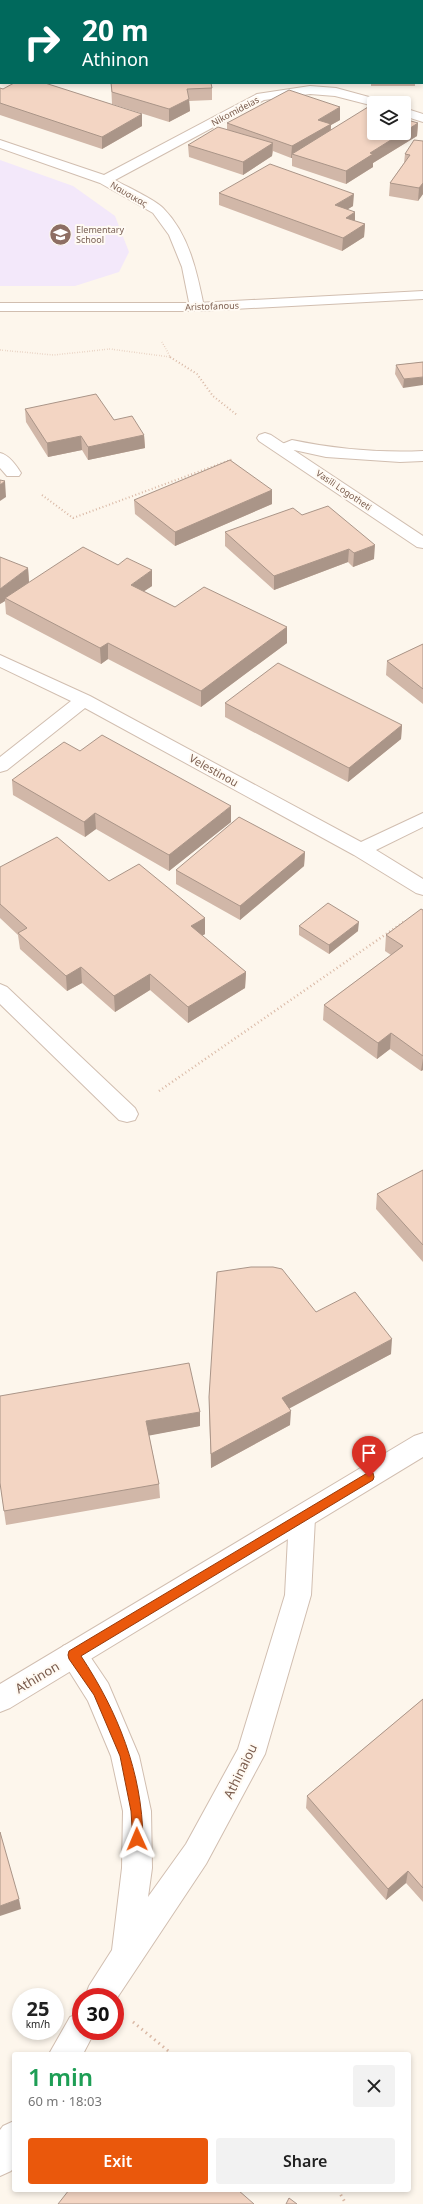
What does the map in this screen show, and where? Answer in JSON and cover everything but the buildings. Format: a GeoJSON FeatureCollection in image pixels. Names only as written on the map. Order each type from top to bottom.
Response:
{"type":"FeatureCollection","features":[{"type":"Feature","properties":{"kind":"street","name":"Nikomideias"},"geometry":{"type":"LineString","coordinates":[[105,180],[262,97],[310,90],[336,92],[367,101]]}},
{"type":"Feature","properties":{"kind":"street"},"geometry":{"type":"LineString","coordinates":[[411,114],[423,118]]}},
{"type":"Feature","properties":{"kind":"street","name":"Ναυσικας"},"geometry":{"type":"LineString","coordinates":[[0,144],[105,180],[158,210],[176,235],[189,267],[197,307]]}},
{"type":"Feature","properties":{"kind":"street","name":"Aristofanous"},"geometry":{"type":"LineString","coordinates":[[0,307],[197,307],[423,295]]}},
{"type":"Feature","properties":{"kind":"street"},"geometry":{"type":"LineString","coordinates":[[274,444],[292,445],[326,452],[400,457],[423,456]]}},
{"type":"Feature","properties":{"kind":"street","name":"Vasili Logotheti"},"geometry":{"type":"LineString","coordinates":[[274,444],[423,543]]}},
{"type":"Feature","properties":{"kind":"street"},"geometry":{"type":"LineString","coordinates":[[0,458],[13,473]]}},
{"type":"Feature","properties":{"kind":"street","name":"Velestinou"},"geometry":{"type":"LineString","coordinates":[[0,660],[84,700],[361,850],[423,888]]}},
{"type":"Feature","properties":{"kind":"street"},"geometry":{"type":"LineString","coordinates":[[0,766],[84,700]]}},
{"type":"Feature","properties":{"kind":"street"},"geometry":{"type":"LineString","coordinates":[[361,850],[423,820]]}},
{"type":"Feature","properties":{"kind":"street"},"geometry":{"type":"LineString","coordinates":[[0,992],[126,1114]]}},
{"type":"Feature","properties":{"kind":"street","name":"Athinon"},"geometry":{"type":"LineString","coordinates":[[0,1699],[423,1444]]}},
{"type":"Feature","properties":{"kind":"street","name":"Athinaiou"},"geometry":{"type":"LineString","coordinates":[[106,1988],[127,1954],[196,1854],[251,1754],[298,1595],[302,1518]]}},
{"type":"Feature","properties":{"kind":"street","name":"Athinaiou"},"geometry":{"type":"LineString","coordinates":[[73,1655],[98,1692],[125,1756],[136,1811],[137,1868],[127,1954]]}},
{"type":"Feature","properties":{"kind":"street"},"geometry":{"type":"LineString","coordinates":[[66,2052],[74,2040]]}},
{"type":"Feature","properties":{"kind":"street"},"geometry":{"type":"LineString","coordinates":[[0,2160],[12,2140]]}},
{"type":"Feature","properties":{"kind":"path"},"geometry":{"type":"LineString","coordinates":[[141,308],[142,323],[162,341],[170,357]]}},
{"type":"Feature","properties":{"kind":"path"},"geometry":{"type":"LineString","coordinates":[[0,350],[54,355],[110,349],[170,357],[198,374],[213,396],[274,444]]}},
{"type":"Feature","properties":{"kind":"path"},"geometry":{"type":"LineString","coordinates":[[13,473],[73,518],[274,444]]}},
{"type":"Feature","properties":{"kind":"path"},"geometry":{"type":"LineString","coordinates":[[126,1114],[410,917]]}},
{"type":"Feature","properties":{"kind":"path"},"geometry":{"type":"LineString","coordinates":[[126,2018],[169,2052]]}},
{"type":"Feature","properties":{"kind":"path"},"geometry":{"type":"LineString","coordinates":[[339,2192],[346,2204]]}},
{"type":"Feature","properties":{"kind":"shaded area","name":"Elementary School"},"geometry":{"type":"Polygon","coordinates":[[[0,160],[73,186],[115,216],[129,252],[119,272],[75,286],[0,286],[0,160]]]}},
{"type":"Feature","properties":{"kind":"place","name":"Elementary School"},"geometry":{"type":"Point","coordinates":[61,234]}},
{"type":"Feature","properties":{"kind":"route"},"geometry":{"type":"LineString","coordinates":[[137,1839],[136,1811],[125,1756],[98,1692],[73,1655],[369,1477]]}}]}
